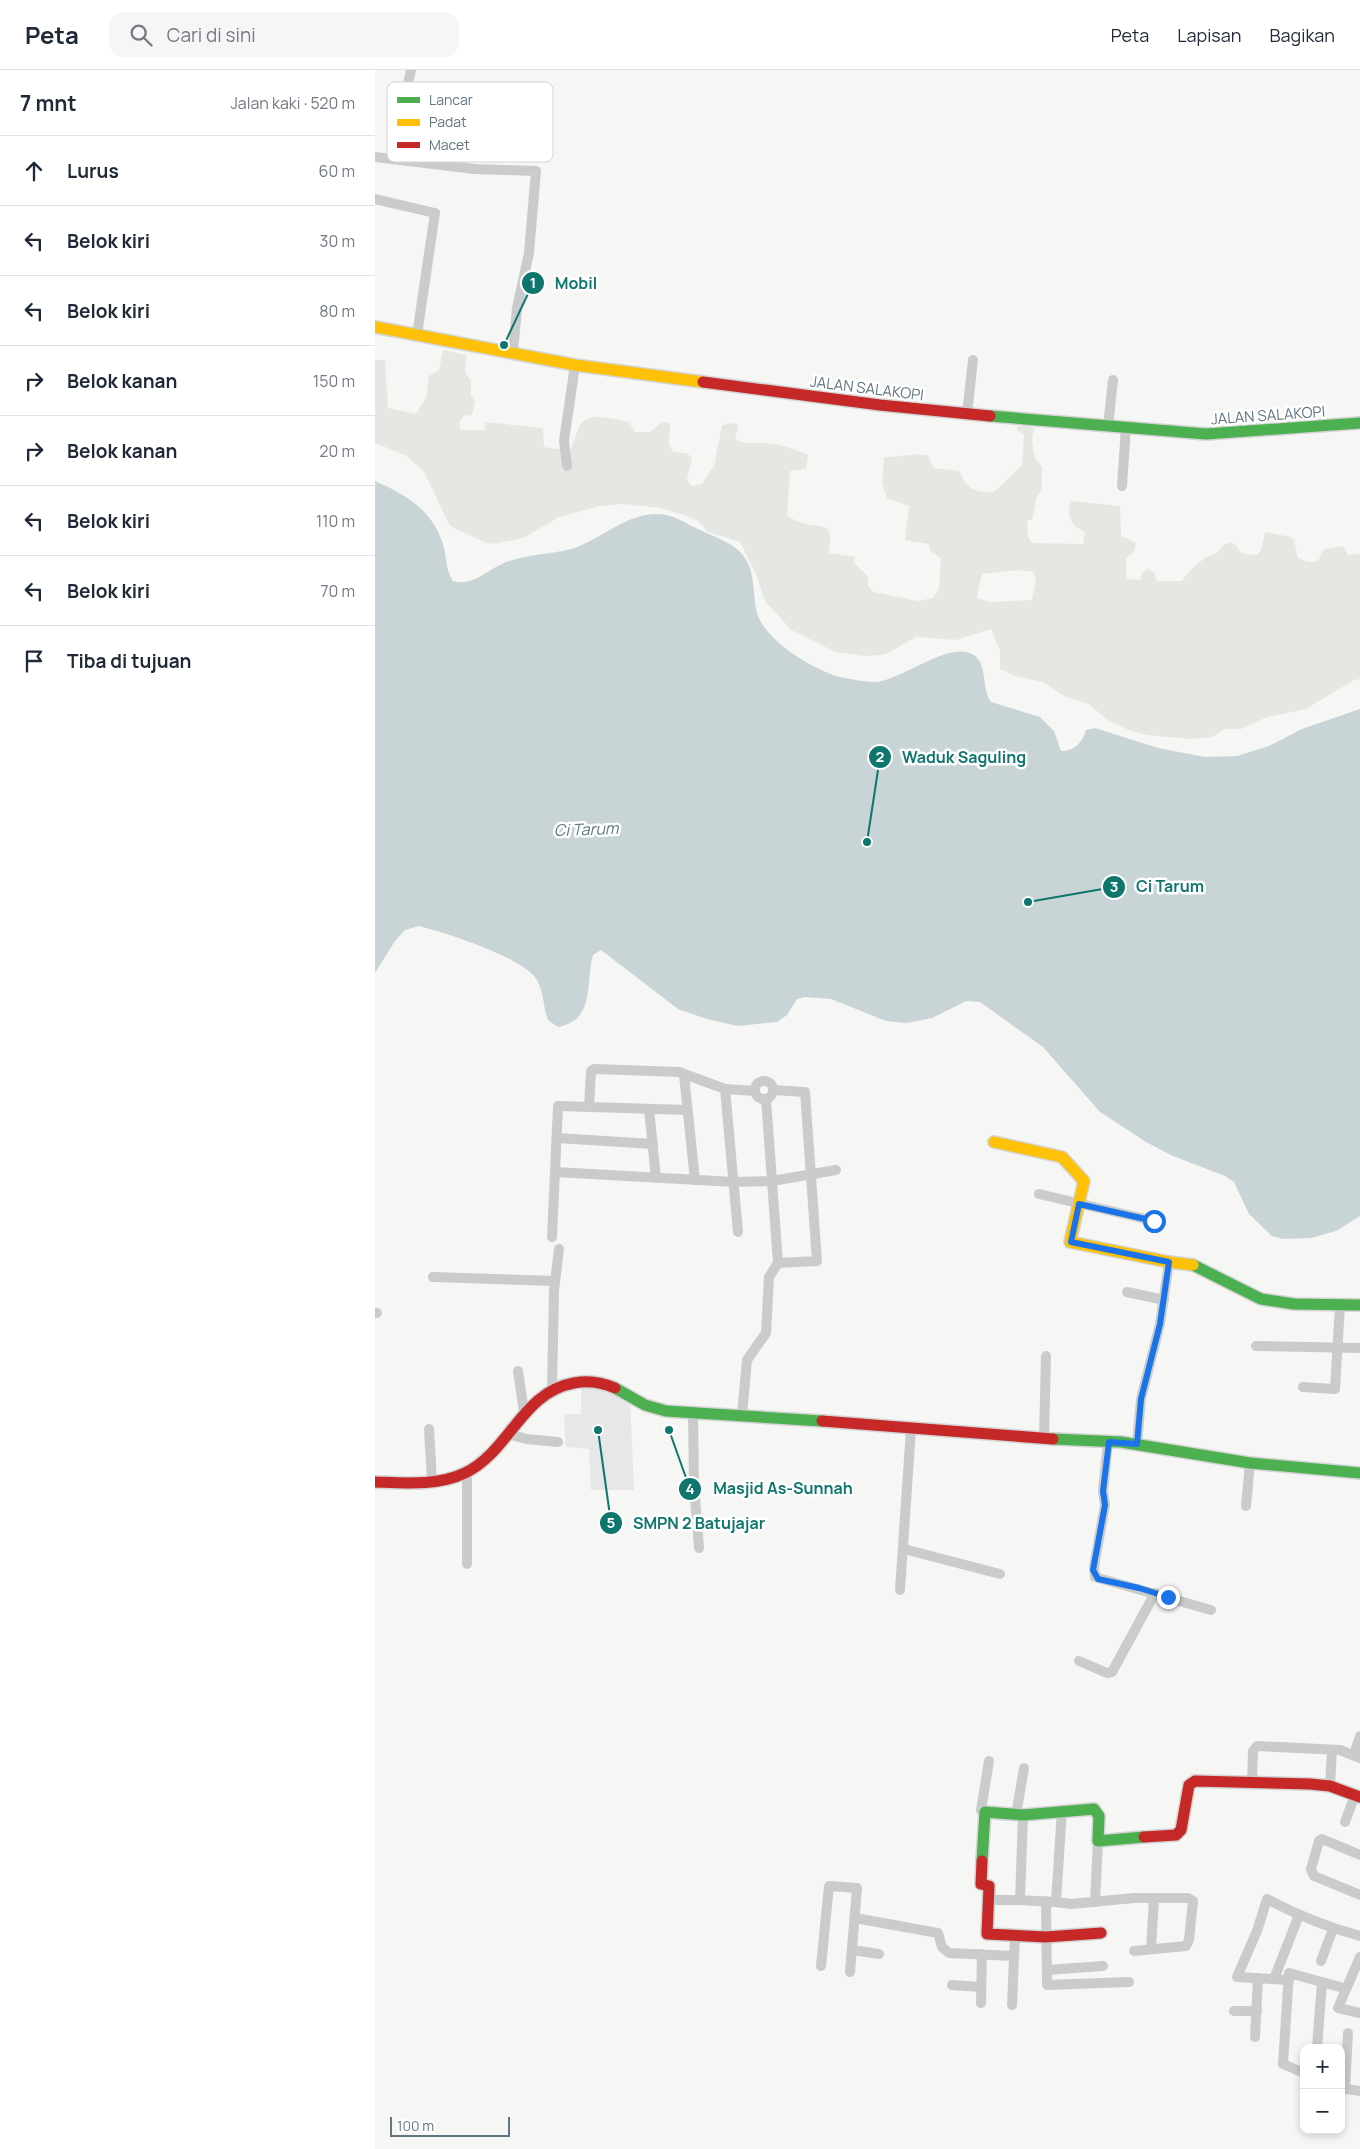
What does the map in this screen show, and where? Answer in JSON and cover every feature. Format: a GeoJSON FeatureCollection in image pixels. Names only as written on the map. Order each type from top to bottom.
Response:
{"type":"FeatureCollection","features":[{"type":"Feature","properties":{"kind":"street"},"geometry":{"type":"LineString","coordinates":[[423,162],[474,169],[534,169],[536,172],[529,253],[517,308],[513,352]]}},
{"type":"Feature","properties":{"kind":"street"},"geometry":{"type":"LineString","coordinates":[[375,199],[435,213],[417,335]]}},
{"type":"Feature","properties":{"kind":"street","name":"JALAN SALAKOPI"},"geometry":{"type":"LineString","coordinates":[[375,327],[575,365],[863,403],[967,414],[1206,434],[1360,423]]}},
{"type":"Feature","properties":{"kind":"street"},"geometry":{"type":"LineString","coordinates":[[967,414],[973,360]]}},
{"type":"Feature","properties":{"kind":"street"},"geometry":{"type":"LineString","coordinates":[[567,466],[564,441],[575,365]]}},
{"type":"Feature","properties":{"kind":"street"},"geometry":{"type":"LineString","coordinates":[[1108,426],[1113,380]]}},
{"type":"Feature","properties":{"kind":"street"},"geometry":{"type":"LineString","coordinates":[[1121,486],[1126,427]]}},
{"type":"Feature","properties":{"kind":"street"},"geometry":{"type":"LineString","coordinates":[[589,1107],[591,1071],[594,1069],[679,1072],[725,1089],[755,1091]]}},
{"type":"Feature","properties":{"kind":"street"},"geometry":{"type":"LineString","coordinates":[[684,1075],[695,1180]]}},
{"type":"Feature","properties":{"kind":"street"},"geometry":{"type":"LineString","coordinates":[[765,1082],[771,1084],[773,1090],[771,1096],[766,1099],[760,1098],[755,1091],[757,1085],[765,1082]]}},
{"type":"Feature","properties":{"kind":"street"},"geometry":{"type":"LineString","coordinates":[[725,1089],[738,1232]]}},
{"type":"Feature","properties":{"kind":"street"},"geometry":{"type":"LineString","coordinates":[[773,1090],[805,1092],[817,1261],[778,1263]]}},
{"type":"Feature","properties":{"kind":"street"},"geometry":{"type":"LineString","coordinates":[[742,1416],[747,1360],[766,1333],[769,1277],[778,1263],[766,1099]]}},
{"type":"Feature","properties":{"kind":"street"},"geometry":{"type":"LineString","coordinates":[[552,1237],[558,1106],[687,1110]]}},
{"type":"Feature","properties":{"kind":"street"},"geometry":{"type":"LineString","coordinates":[[649,1109],[655,1178]]}},
{"type":"Feature","properties":{"kind":"street"},"geometry":{"type":"LineString","coordinates":[[557,1138],[653,1144]]}},
{"type":"Feature","properties":{"kind":"street"},"geometry":{"type":"LineString","coordinates":[[995,1142],[1061,1157],[1084,1181],[1071,1242],[1169,1262],[1191,1264],[1261,1299],[1294,1304],[1360,1305]]}},
{"type":"Feature","properties":{"kind":"street"},"geometry":{"type":"LineString","coordinates":[[555,1172],[734,1182],[773,1181],[837,1170]]}},
{"type":"Feature","properties":{"kind":"street"},"geometry":{"type":"LineString","coordinates":[[1039,1194],[1154,1221]]}},
{"type":"Feature","properties":{"kind":"street"},"geometry":{"type":"LineString","coordinates":[[552,1388],[555,1281],[559,1249]]}},
{"type":"Feature","properties":{"kind":"street"},"geometry":{"type":"LineString","coordinates":[[1137,1444],[1141,1399],[1160,1324],[1169,1262]]}},
{"type":"Feature","properties":{"kind":"street"},"geometry":{"type":"LineString","coordinates":[[433,1277],[555,1281]]}},
{"type":"Feature","properties":{"kind":"street"},"geometry":{"type":"LineString","coordinates":[[1127,1292],[1164,1300]]}},
{"type":"Feature","properties":{"kind":"street"},"geometry":{"type":"LineString","coordinates":[[1303,1387],[1335,1389],[1340,1305]]}},
{"type":"Feature","properties":{"kind":"street"},"geometry":{"type":"LineString","coordinates":[[1256,1346],[1360,1348]]}},
{"type":"Feature","properties":{"kind":"street"},"geometry":{"type":"LineString","coordinates":[[1044,1439],[1046,1356]]}},
{"type":"Feature","properties":{"kind":"street"},"geometry":{"type":"LineString","coordinates":[[518,1371],[524,1412]]}},
{"type":"Feature","properties":{"kind":"street"},"geometry":{"type":"LineString","coordinates":[[375,1482],[417,1483],[467,1472],[485,1459],[509,1434],[535,1400],[552,1388],[579,1381],[602,1382],[656,1409],[1044,1439],[1137,1444],[1250,1463],[1360,1473]]}},
{"type":"Feature","properties":{"kind":"street"},"geometry":{"type":"LineString","coordinates":[[693,1413],[693,1485],[699,1548]]}},
{"type":"Feature","properties":{"kind":"street"},"geometry":{"type":"LineString","coordinates":[[429,1429],[432,1481]]}},
{"type":"Feature","properties":{"kind":"street"},"geometry":{"type":"LineString","coordinates":[[900,1590],[911,1429]]}},
{"type":"Feature","properties":{"kind":"street"},"geometry":{"type":"LineString","coordinates":[[509,1434],[526,1439],[557,1442]]}},
{"type":"Feature","properties":{"kind":"street"},"geometry":{"type":"LineString","coordinates":[[1109,1442],[1103,1491],[1105,1505],[1094,1572],[1098,1579],[1155,1593],[1211,1610]]}},
{"type":"Feature","properties":{"kind":"street"},"geometry":{"type":"LineString","coordinates":[[1246,1506],[1250,1463]]}},
{"type":"Feature","properties":{"kind":"street"},"geometry":{"type":"LineString","coordinates":[[467,1472],[467,1564]]}},
{"type":"Feature","properties":{"kind":"street"},"geometry":{"type":"LineString","coordinates":[[904,1550],[1000,1574]]}},
{"type":"Feature","properties":{"kind":"street"},"geometry":{"type":"LineString","coordinates":[[1079,1661],[1107,1673],[1111,1672],[1155,1593]]}},
{"type":"Feature","properties":{"kind":"street"},"geometry":{"type":"LineString","coordinates":[[1252,1783],[1253,1751],[1257,1746],[1332,1750],[1357,1756],[1360,1736]]}},
{"type":"Feature","properties":{"kind":"street"},"geometry":{"type":"LineString","coordinates":[[1329,1786],[1332,1750]]}},
{"type":"Feature","properties":{"kind":"street"},"geometry":{"type":"LineString","coordinates":[[989,1761],[981,1810],[985,1812],[1019,1815],[1062,1810],[1091,1809],[1097,1812],[1098,1841],[1095,1902]]}},
{"type":"Feature","properties":{"kind":"street"},"geometry":{"type":"LineString","coordinates":[[1020,1900],[1019,1815],[1024,1768]]}},
{"type":"Feature","properties":{"kind":"street"},"geometry":{"type":"LineString","coordinates":[[1098,1841],[1173,1837],[1181,1830],[1191,1783],[1197,1781],[1329,1786],[1358,1796],[1345,1822]]}},
{"type":"Feature","properties":{"kind":"street"},"geometry":{"type":"LineString","coordinates":[[1062,1810],[1047,1937],[1047,1985],[1129,1982]]}},
{"type":"Feature","properties":{"kind":"street"},"geometry":{"type":"LineString","coordinates":[[985,1812],[981,1884],[989,1886],[987,1934],[1047,1937],[1101,1933]]}},
{"type":"Feature","properties":{"kind":"street"},"geometry":{"type":"LineString","coordinates":[[1360,1855],[1322,1839],[1319,1842],[1311,1869],[1314,1876],[1360,1895]]}},
{"type":"Feature","properties":{"kind":"street"},"geometry":{"type":"LineString","coordinates":[[821,1966],[829,1886],[857,1888],[850,1972]]}},
{"type":"Feature","properties":{"kind":"street"},"geometry":{"type":"LineString","coordinates":[[989,1900],[1020,1900],[1071,1904],[1154,1898],[1188,1898],[1194,1904],[1187,1945],[1134,1951]]}},
{"type":"Feature","properties":{"kind":"street"},"geometry":{"type":"LineString","coordinates":[[1151,1949],[1154,1898]]}},
{"type":"Feature","properties":{"kind":"street"},"geometry":{"type":"LineString","coordinates":[[1289,1980],[1237,1977],[1257,1931],[1267,1899],[1333,1929],[1360,1936]]}},
{"type":"Feature","properties":{"kind":"street"},"geometry":{"type":"LineString","coordinates":[[1274,1979],[1299,1915]]}},
{"type":"Feature","properties":{"kind":"street"},"geometry":{"type":"LineString","coordinates":[[855,1918],[938,1933],[942,1947],[949,1953],[1014,1956]]}},
{"type":"Feature","properties":{"kind":"street"},"geometry":{"type":"LineString","coordinates":[[1321,1960],[1333,1929]]}},
{"type":"Feature","properties":{"kind":"street"},"geometry":{"type":"LineString","coordinates":[[1012,2005],[1015,1936]]}},
{"type":"Feature","properties":{"kind":"street"},"geometry":{"type":"LineString","coordinates":[[852,1950],[879,1954]]}},
{"type":"Feature","properties":{"kind":"street"},"geometry":{"type":"LineString","coordinates":[[981,2003],[982,1954]]}},
{"type":"Feature","properties":{"kind":"street"},"geometry":{"type":"LineString","coordinates":[[1360,1957],[1338,2008],[1360,2013]]}},
{"type":"Feature","properties":{"kind":"street"},"geometry":{"type":"LineString","coordinates":[[1047,1970],[1103,1966]]}},
{"type":"Feature","properties":{"kind":"street"},"geometry":{"type":"LineString","coordinates":[[1300,2071],[1283,2064],[1289,1973],[1340,1987]]}},
{"type":"Feature","properties":{"kind":"street"},"geometry":{"type":"LineString","coordinates":[[1255,2037],[1258,1978]]}},
{"type":"Feature","properties":{"kind":"street"},"geometry":{"type":"LineString","coordinates":[[1317,2044],[1322,1982]]}},
{"type":"Feature","properties":{"kind":"street"},"geometry":{"type":"LineString","coordinates":[[952,1985],[981,1987]]}},
{"type":"Feature","properties":{"kind":"street"},"geometry":{"type":"LineString","coordinates":[[1234,2011],[1257,2011]]}},
{"type":"Feature","properties":{"kind":"street"},"geometry":{"type":"LineString","coordinates":[[1345,2067],[1348,2034]]}},
{"type":"Feature","properties":{"kind":"street"},"geometry":{"type":"LineString","coordinates":[[1345,2089],[1360,2092]]}},
{"type":"Feature","properties":{"kind":"shaded area"},"geometry":{"type":"Polygon","coordinates":[[[443,350],[466,355],[465,373],[471,380],[471,395],[475,401],[472,415],[464,416],[459,422],[461,430],[485,430],[485,422],[543,428],[544,447],[570,451],[580,425],[584,420],[590,418],[603,417],[629,422],[635,432],[650,432],[661,423],[668,422],[670,425],[669,444],[673,452],[686,453],[692,457],[687,480],[692,486],[702,484],[714,466],[722,426],[729,423],[737,424],[738,428],[735,439],[739,441],[777,444],[808,455],[806,469],[790,471],[787,516],[800,522],[826,528],[830,535],[829,553],[855,557],[854,563],[868,576],[868,586],[873,592],[918,601],[933,598],[939,589],[941,558],[931,552],[929,544],[905,540],[909,506],[887,498],[882,483],[884,457],[916,454],[927,455],[934,468],[959,471],[965,482],[972,489],[994,492],[1022,465],[1024,434],[1017,430],[1017,427],[1028,426],[1034,429],[1032,441],[1035,458],[1042,467],[1042,489],[1037,496],[1032,520],[1028,520],[1027,523],[1028,535],[1032,543],[1083,544],[1085,532],[1076,527],[1071,520],[1069,511],[1071,501],[1120,506],[1121,536],[1135,542],[1134,552],[1126,558],[1126,579],[1140,580],[1142,573],[1148,569],[1154,572],[1157,581],[1182,581],[1198,564],[1207,557],[1217,553],[1227,543],[1235,544],[1241,553],[1257,555],[1261,551],[1265,532],[1291,537],[1294,540],[1298,558],[1308,562],[1318,561],[1324,549],[1343,546],[1348,555],[1360,554],[1360,679],[1354,680],[1306,709],[1267,717],[1241,729],[1225,729],[1213,737],[1189,739],[1147,735],[1131,731],[1106,719],[1089,704],[1066,697],[1043,682],[1015,676],[1000,669],[1000,651],[991,629],[956,640],[916,637],[888,653],[880,655],[865,656],[835,652],[791,630],[765,601],[756,574],[740,542],[708,532],[698,521],[660,508],[623,504],[600,506],[559,517],[523,538],[493,544],[484,542],[450,526],[423,470],[405,455],[375,443],[375,360],[385,360],[388,408],[416,414],[426,398],[429,376],[439,370],[443,350]],[[1018,570],[982,574],[977,598],[989,602],[1032,600],[1036,579],[1033,572],[1018,570]]]}},
{"type":"Feature","properties":{"kind":"shaded area"},"geometry":{"type":"Polygon","coordinates":[[[581,1384],[630,1397],[634,1490],[591,1490],[589,1449],[566,1447],[564,1414],[581,1414],[581,1384]]]}},
{"type":"Feature","properties":{"kind":"water"},"geometry":{"type":"Polygon","coordinates":[[[375,481],[409,499],[427,515],[440,535],[451,577],[453,581],[460,582],[473,580],[512,560],[571,549],[582,545],[635,518],[658,514],[675,517],[728,543],[742,554],[749,566],[753,580],[756,609],[767,631],[790,652],[816,668],[840,677],[874,682],[899,675],[943,655],[957,652],[969,653],[978,659],[981,664],[986,692],[991,702],[1040,717],[1054,731],[1061,751],[1074,748],[1082,739],[1086,730],[1095,728],[1158,748],[1205,757],[1237,756],[1269,746],[1302,729],[1360,709],[1360,1216],[1336,1231],[1311,1238],[1283,1239],[1272,1236],[1249,1214],[1234,1182],[1225,1176],[1173,1156],[1146,1142],[1100,1112],[1043,1047],[980,1002],[966,1001],[932,1018],[907,1023],[886,1021],[831,999],[805,997],[797,999],[787,1015],[777,1022],[738,1026],[707,1019],[678,1009],[601,950],[593,955],[584,1009],[570,1023],[558,1027],[548,1020],[539,985],[529,971],[483,947],[419,926],[405,930],[395,941],[375,973],[375,481]]]}},
{"type":"Feature","properties":{"kind":"traffic: fast"},"geometry":{"type":"LineString","coordinates":[[990,416],[1206,434],[1360,423]]}},
{"type":"Feature","properties":{"kind":"traffic: fast"},"geometry":{"type":"LineString","coordinates":[[1193,1265],[1261,1299],[1294,1304],[1360,1305]]}},
{"type":"Feature","properties":{"kind":"traffic: fast"},"geometry":{"type":"LineString","coordinates":[[615,1388],[645,1405],[666,1411],[822,1421]]}},
{"type":"Feature","properties":{"kind":"traffic: fast"},"geometry":{"type":"LineString","coordinates":[[1053,1439],[1121,1442],[1250,1463],[1360,1473]]}},
{"type":"Feature","properties":{"kind":"traffic: fast"},"geometry":{"type":"LineString","coordinates":[[982,1861],[985,1812],[1023,1815],[1094,1809],[1099,1816],[1098,1841],[1144,1837]]}},
{"type":"Feature","properties":{"kind":"traffic: slow"},"geometry":{"type":"LineString","coordinates":[[375,327],[575,365],[703,382]]}},
{"type":"Feature","properties":{"kind":"traffic: slow"},"geometry":{"type":"LineString","coordinates":[[994,1142],[1062,1157],[1084,1181],[1070,1242],[1193,1265]]}},
{"type":"Feature","properties":{"kind":"traffic: jam"},"geometry":{"type":"LineString","coordinates":[[703,382],[880,405],[990,416]]}},
{"type":"Feature","properties":{"kind":"traffic: jam"},"geometry":{"type":"LineString","coordinates":[[375,1482],[421,1483],[455,1477],[465,1473],[494,1451],[529,1410],[541,1398],[556,1389],[574,1383],[585,1382],[600,1383],[615,1388]]}},
{"type":"Feature","properties":{"kind":"traffic: jam"},"geometry":{"type":"LineString","coordinates":[[822,1421],[1053,1439]]}},
{"type":"Feature","properties":{"kind":"traffic: jam"},"geometry":{"type":"LineString","coordinates":[[1144,1837],[1176,1835],[1181,1830],[1189,1785],[1195,1781],[1310,1784],[1330,1786],[1360,1797]]}},
{"type":"Feature","properties":{"kind":"traffic: jam"},"geometry":{"type":"LineString","coordinates":[[982,1861],[981,1884],[989,1886],[987,1934],[1046,1937],[1101,1933]]}},
{"type":"Feature","properties":{"kind":"place","name":"Mobil"},"geometry":{"type":"Point","coordinates":[504,345]}},
{"type":"Feature","properties":{"kind":"place","name":"Waduk Saguling"},"geometry":{"type":"Point","coordinates":[867,842]}},
{"type":"Feature","properties":{"kind":"place","name":"Ci Tarum"},"geometry":{"type":"Point","coordinates":[1028,902]}},
{"type":"Feature","properties":{"kind":"place","name":"SMPN 2 Batujajar"},"geometry":{"type":"Point","coordinates":[598,1430]}},
{"type":"Feature","properties":{"kind":"place","name":"Masjid As-Sunnah"},"geometry":{"type":"Point","coordinates":[669,1430]}},
{"type":"Feature","properties":{"kind":"route"},"geometry":{"type":"LineString","coordinates":[[1154,1221],[1079,1204],[1071,1242],[1169,1262],[1160,1324],[1141,1399],[1137,1444],[1109,1442],[1103,1491],[1105,1505],[1093,1570],[1094,1575],[1098,1579],[1168,1597]]}}]}
